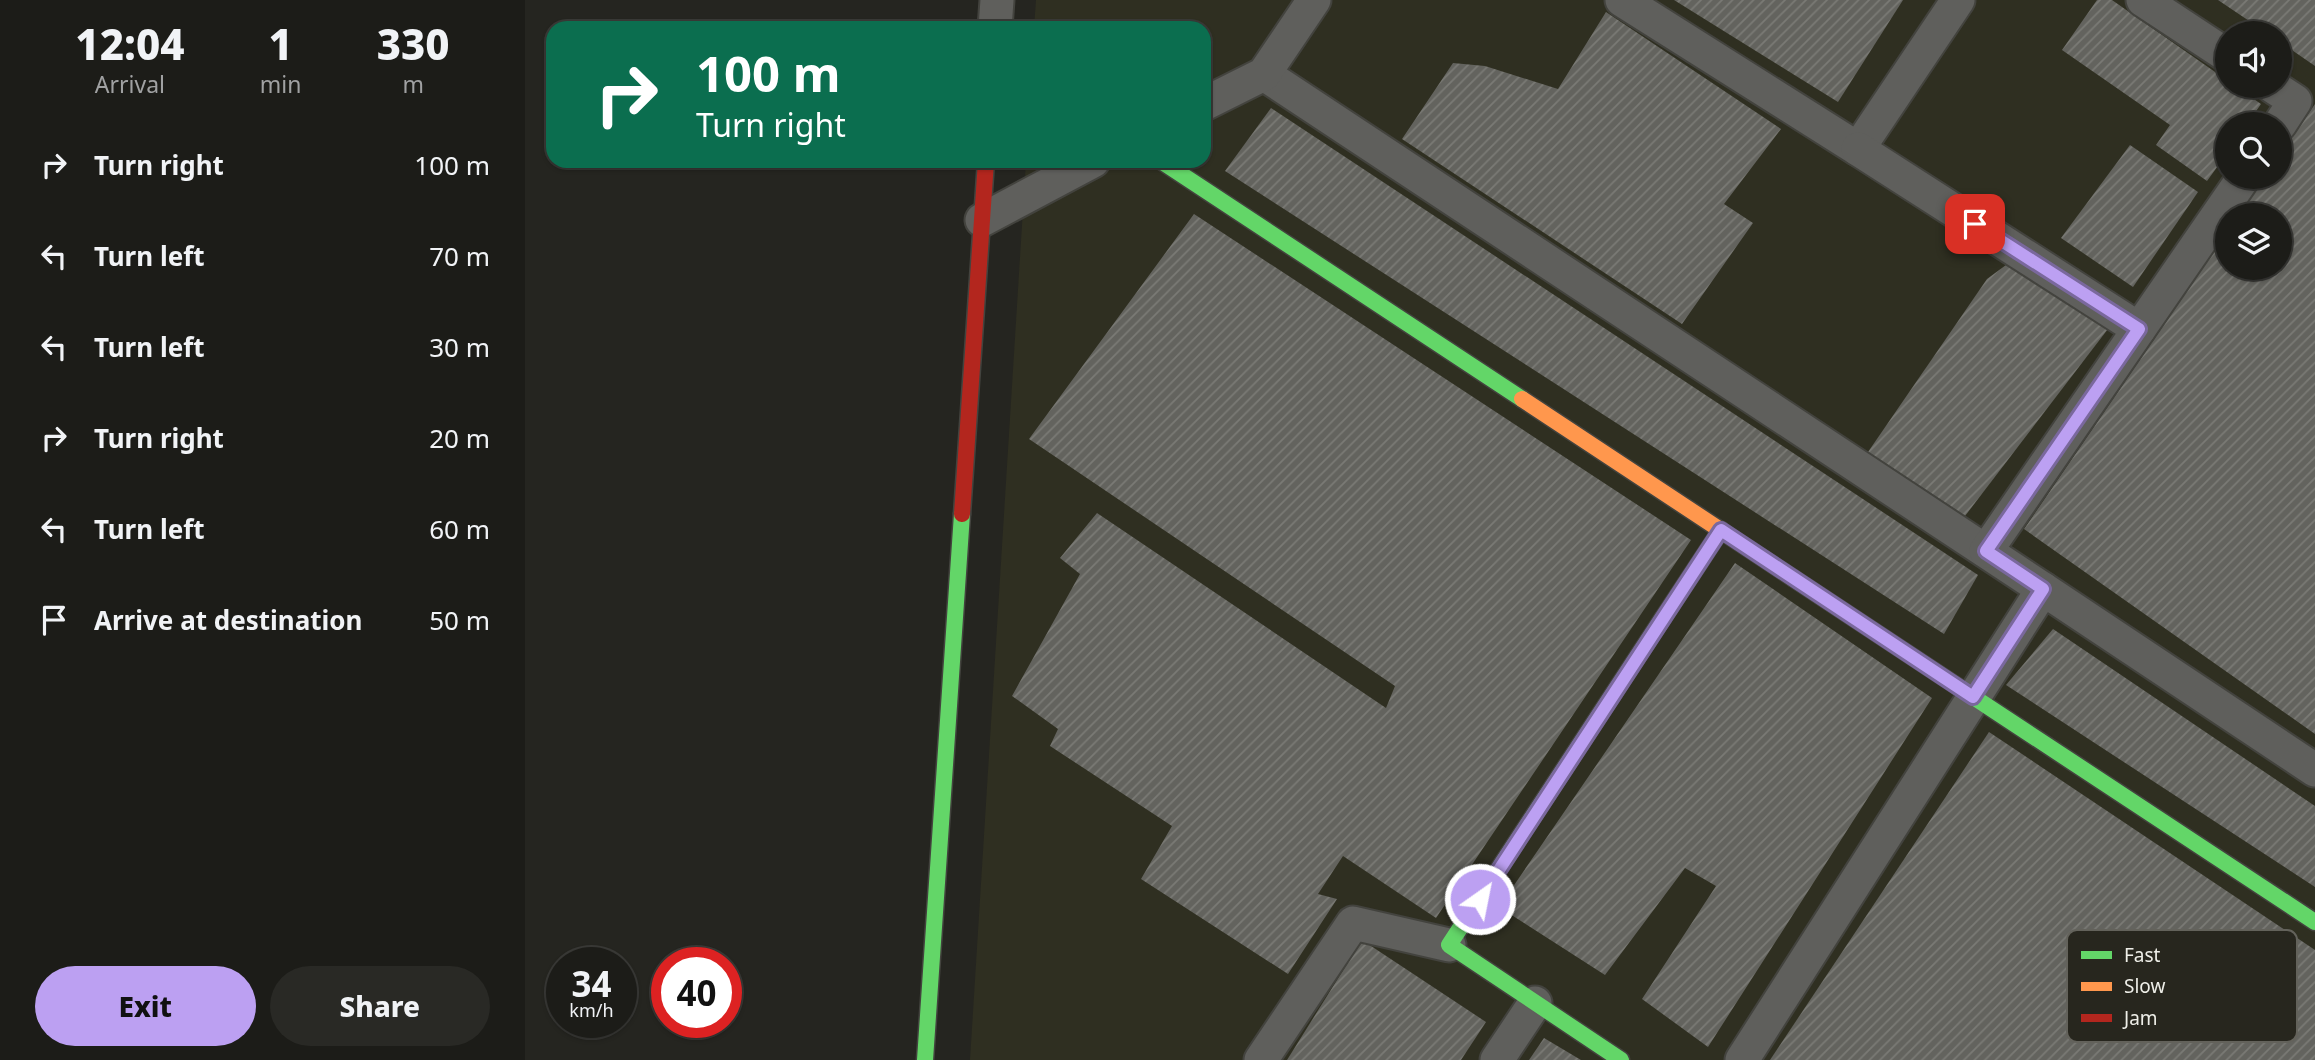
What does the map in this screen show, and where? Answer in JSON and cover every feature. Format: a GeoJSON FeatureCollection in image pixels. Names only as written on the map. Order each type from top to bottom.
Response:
{"type":"FeatureCollection","features":[{"type":"Feature","properties":{"kind":"street"},"geometry":{"type":"LineString","coordinates":[[996,21],[997,0]]}},
{"type":"Feature","properties":{"kind":"street"},"geometry":{"type":"LineString","coordinates":[[1211,100],[1264,74],[1314,0]]}},
{"type":"Feature","properties":{"kind":"street"},"geometry":{"type":"LineString","coordinates":[[1622,0],[2139,329]]}},
{"type":"Feature","properties":{"kind":"street"},"geometry":{"type":"LineString","coordinates":[[1858,149],[1958,0]]}},
{"type":"Feature","properties":{"kind":"street"},"geometry":{"type":"LineString","coordinates":[[2143,0],[2215,47]]}},
{"type":"Feature","properties":{"kind":"street"},"geometry":{"type":"LineString","coordinates":[[1264,74],[2315,770]]}},
{"type":"Feature","properties":{"kind":"street"},"geometry":{"type":"LineString","coordinates":[[2288,112],[2295,102],[2289,98]]}},
{"type":"Feature","properties":{"kind":"street"},"geometry":{"type":"LineString","coordinates":[[925,1060],[986,168]]}},
{"type":"Feature","properties":{"kind":"street"},"geometry":{"type":"LineString","coordinates":[[982,220],[1080,168]]}},
{"type":"Feature","properties":{"kind":"street"},"geometry":{"type":"LineString","coordinates":[[1172,168],[2315,922]]}},
{"type":"Feature","properties":{"kind":"street"},"geometry":{"type":"LineString","coordinates":[[1986,551],[2235,189]]}},
{"type":"Feature","properties":{"kind":"street"},"geometry":{"type":"LineString","coordinates":[[1449,945],[1721,530]]}},
{"type":"Feature","properties":{"kind":"street"},"geometry":{"type":"LineString","coordinates":[[1742,1060],[2043,589]]}},
{"type":"Feature","properties":{"kind":"street"},"geometry":{"type":"LineString","coordinates":[[1261,1060],[1353,923],[1449,945],[1621,1060]]}},
{"type":"Feature","properties":{"kind":"street"},"geometry":{"type":"LineString","coordinates":[[1497,1060],[1535,1003]]}},
{"type":"Feature","properties":{"kind":"shaded area"},"geometry":{"type":"Polygon","coordinates":[[[1036,0],[2315,0],[2315,1060],[970,1060],[1026,168],[1211,168],[1211,21],[1034,21],[1036,0]]]}},
{"type":"Feature","properties":{"kind":"building"},"geometry":{"type":"Polygon","coordinates":[[[1674,0],[1903,0],[1838,102],[1674,0]]]}},
{"type":"Feature","properties":{"kind":"building"},"geometry":{"type":"Polygon","coordinates":[[[2097,0],[2112,0],[2215,72],[2215,98],[2252,98],[2261,104],[2255,112],[2215,112],[2215,170],[2207,181],[2156,145],[2170,125],[2062,50],[2097,0]]]}},
{"type":"Feature","properties":{"kind":"building"},"geometry":{"type":"Polygon","coordinates":[[[2218,0],[2315,0],[2315,66],[2292,50],[2292,21],[2249,21],[2218,0]]]}},
{"type":"Feature","properties":{"kind":"building"},"geometry":{"type":"Polygon","coordinates":[[[1606,12],[1781,129],[1724,204],[1753,223],[1682,324],[1402,139],[1453,63],[1485,66],[1558,89],[1606,12]]]}},
{"type":"Feature","properties":{"kind":"building"},"geometry":{"type":"Polygon","coordinates":[[[2315,104],[2315,734],[2024,529],[2215,250],[2215,280],[2292,280],[2292,203],[2247,203],[2257,189],[2292,189],[2292,138],[2315,104]]]}},
{"type":"Feature","properties":{"kind":"building"},"geometry":{"type":"Polygon","coordinates":[[[1271,108],[1978,575],[1944,634],[1225,171],[1271,108]]]}},
{"type":"Feature","properties":{"kind":"building"},"geometry":{"type":"Polygon","coordinates":[[[2130,145],[2198,192],[2133,287],[2061,238],[2130,145]]]}},
{"type":"Feature","properties":{"kind":"building"},"geometry":{"type":"Polygon","coordinates":[[[1194,214],[1691,540],[1436,918],[1343,856],[1318,894],[1337,899],[1288,974],[1141,879],[1172,826],[1050,746],[1058,729],[1012,696],[1080,574],[1060,558],[1097,513],[1386,708],[1395,686],[1029,439],[1194,214]]]}},
{"type":"Feature","properties":{"kind":"building"},"geometry":{"type":"Polygon","coordinates":[[[2006,265],[2111,325],[1965,516],[1868,452],[1987,279],[2006,265]]]}},
{"type":"Feature","properties":{"kind":"building"},"geometry":{"type":"Polygon","coordinates":[[[1735,563],[1932,698],[1708,1047],[1642,999],[1716,886],[1685,868],[1605,975],[1499,907],[1735,563]]]}},
{"type":"Feature","properties":{"kind":"building"},"geometry":{"type":"Polygon","coordinates":[[[2053,629],[2315,806],[2315,887],[2006,685],[2053,629]]]}},
{"type":"Feature","properties":{"kind":"building"},"geometry":{"type":"Polygon","coordinates":[[[1989,732],[2285,930],[2067,930],[2067,1042],[2297,1042],[2297,938],[2315,950],[2315,1060],[1770,1060],[1989,732]]]}},
{"type":"Feature","properties":{"kind":"building"},"geometry":{"type":"Polygon","coordinates":[[[1362,940],[1486,1022],[1461,1060],[1287,1060],[1362,940]]]}},
{"type":"Feature","properties":{"kind":"building"},"geometry":{"type":"Polygon","coordinates":[[[1544,1038],[1581,1060],[1529,1060],[1544,1038]]]}},
{"type":"Feature","properties":{"kind":"traffic: fast"},"geometry":{"type":"LineString","coordinates":[[1172,168],[1522,399]]}},
{"type":"Feature","properties":{"kind":"traffic: fast"},"geometry":{"type":"LineString","coordinates":[[925,1060],[962,514]]}},
{"type":"Feature","properties":{"kind":"traffic: fast"},"geometry":{"type":"LineString","coordinates":[[1793,578],[2315,922]]}},
{"type":"Feature","properties":{"kind":"traffic: fast"},"geometry":{"type":"LineString","coordinates":[[1621,1060],[1449,945],[1663,618]]}},
{"type":"Feature","properties":{"kind":"traffic: slow"},"geometry":{"type":"LineString","coordinates":[[1522,399],[1793,578]]}},
{"type":"Feature","properties":{"kind":"traffic: jam"},"geometry":{"type":"LineString","coordinates":[[962,514],[986,168]]}},
{"type":"Feature","properties":{"kind":"traffic: jam"},"geometry":{"type":"LineString","coordinates":[[1663,618],[1721,530]]}},
{"type":"Feature","properties":{"kind":"route"},"geometry":{"type":"LineString","coordinates":[[1480,899],[1721,530],[1973,697],[2043,589],[1986,551],[2139,329],[1975,224]]}}]}
